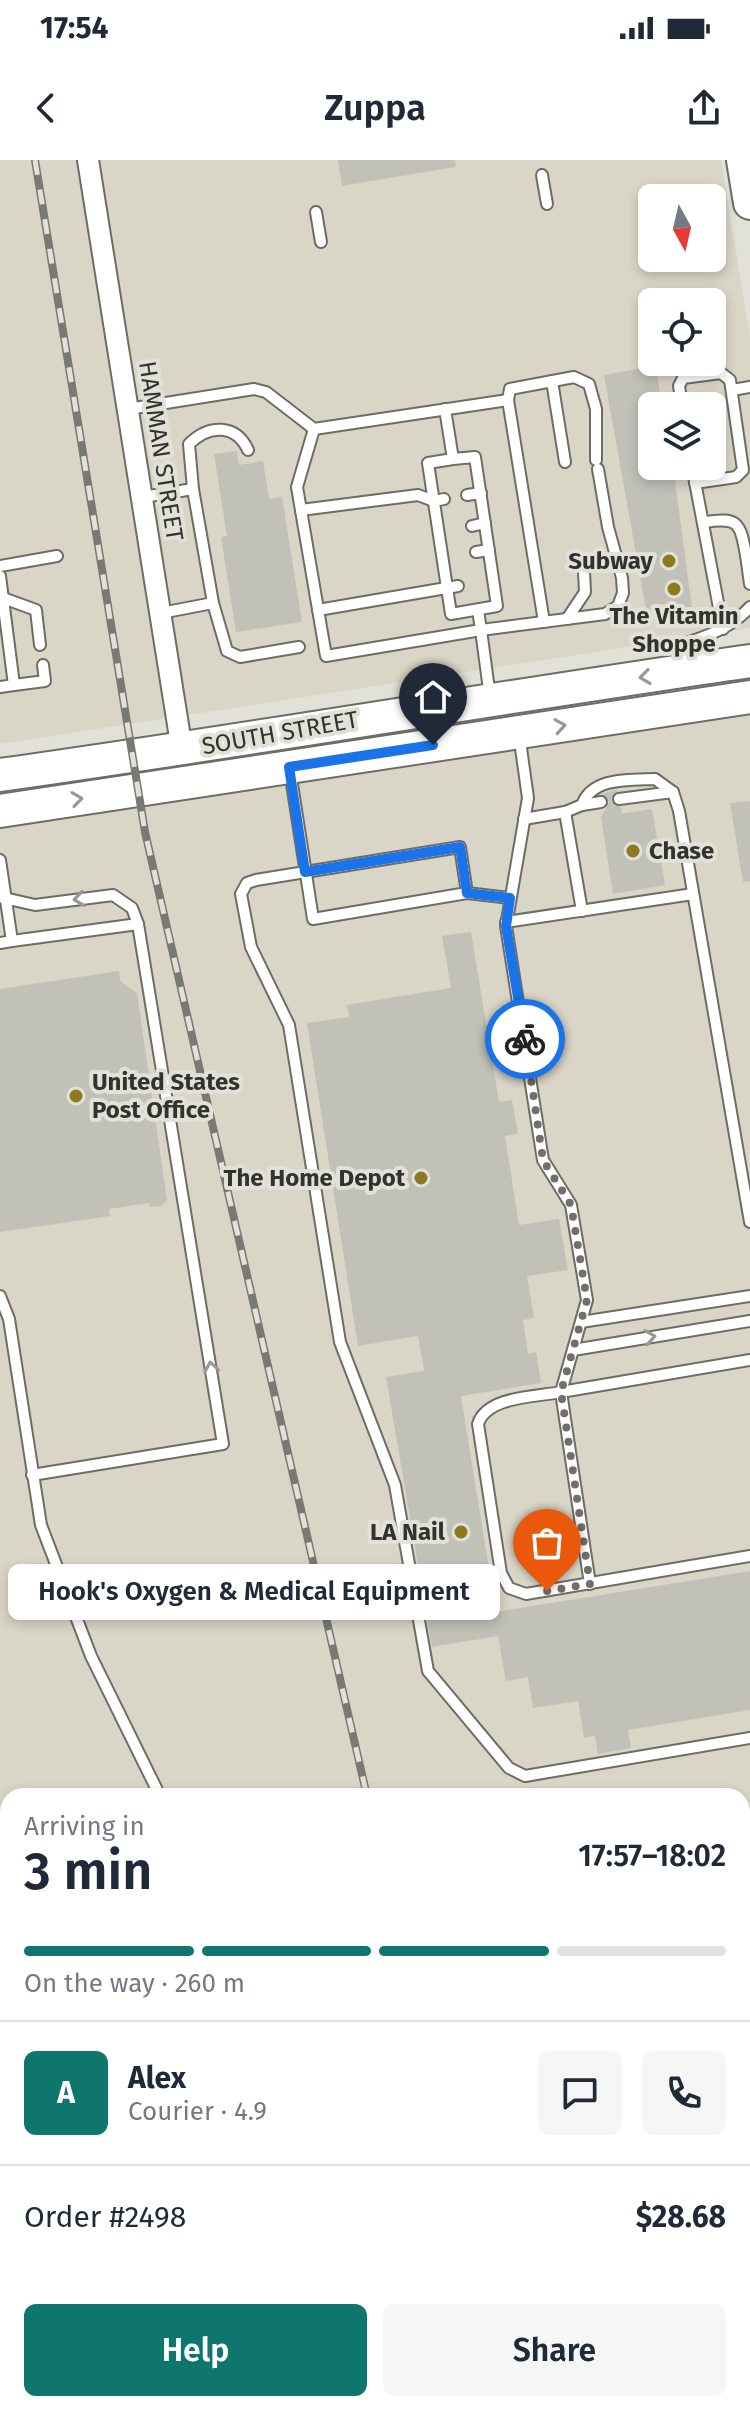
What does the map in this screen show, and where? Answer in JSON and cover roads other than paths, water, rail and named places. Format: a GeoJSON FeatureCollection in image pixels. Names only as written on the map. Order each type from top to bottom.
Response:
{"type":"FeatureCollection","features":[{"type":"Feature","properties":{"kind":"main road"},"geometry":{"type":"LineString","coordinates":[[743,160],[750,203]]}},
{"type":"Feature","properties":{"kind":"main road","name":"SOUTH STREET"},"geometry":{"type":"LineString","coordinates":[[0,775],[182,750],[491,699],[750,661]]}},
{"type":"Feature","properties":{"kind":"main road","name":"SOUTH STREET"},"geometry":{"type":"LineString","coordinates":[[0,811],[750,697]]}},
{"type":"Feature","properties":{"kind":"street","name":"HAMMAN STREET"},"geometry":{"type":"LineString","coordinates":[[88,160],[182,750]]}},
{"type":"Feature","properties":{"kind":"lane"},"geometry":{"type":"LineString","coordinates":[[542,175],[547,204]]}},
{"type":"Feature","properties":{"kind":"lane"},"geometry":{"type":"LineString","coordinates":[[316,212],[321,242]]}},
{"type":"Feature","properties":{"kind":"lane"},"geometry":{"type":"LineString","coordinates":[[680,392],[683,378],[721,373],[730,380],[746,457],[743,470],[736,477],[695,483]]}},
{"type":"Feature","properties":{"kind":"lane"},"geometry":{"type":"LineString","coordinates":[[314,429],[297,487],[326,656],[481,630],[544,622],[605,614],[618,606],[623,593],[622,578],[608,527],[597,464],[596,409],[589,384],[574,377],[510,389],[508,400],[544,622]]}},
{"type":"Feature","properties":{"kind":"lane"},"geometry":{"type":"LineString","coordinates":[[552,381],[565,462]]}},
{"type":"Feature","properties":{"kind":"lane"},"geometry":{"type":"LineString","coordinates":[[732,390],[750,387]]}},
{"type":"Feature","properties":{"kind":"lane"},"geometry":{"type":"LineString","coordinates":[[128,409],[254,389],[266,392],[314,429],[508,400]]}},
{"type":"Feature","properties":{"kind":"lane"},"geometry":{"type":"LineString","coordinates":[[445,409],[453,459]]}},
{"type":"Feature","properties":{"kind":"lane"},"geometry":{"type":"LineString","coordinates":[[248,450],[241,435],[234,431],[209,432],[197,436],[189,444],[193,489],[213,603],[227,651],[240,657],[299,647]]}},
{"type":"Feature","properties":{"kind":"lane"},"geometry":{"type":"LineString","coordinates":[[475,457],[481,493],[489,550],[488,581],[497,606],[451,614],[448,557],[439,500],[428,463],[475,457]]}},
{"type":"Feature","properties":{"kind":"lane"},"geometry":{"type":"LineString","coordinates":[[694,480],[705,522],[723,629]]}},
{"type":"Feature","properties":{"kind":"lane"},"geometry":{"type":"LineString","coordinates":[[143,497],[193,489]]}},
{"type":"Feature","properties":{"kind":"lane"},"geometry":{"type":"LineString","coordinates":[[467,495],[481,493]]}},
{"type":"Feature","properties":{"kind":"lane"},"geometry":{"type":"LineString","coordinates":[[301,510],[418,495],[439,500]]}},
{"type":"Feature","properties":{"kind":"lane"},"geometry":{"type":"LineString","coordinates":[[705,522],[729,519],[737,524],[748,554],[750,584]]}},
{"type":"Feature","properties":{"kind":"lane"},"geometry":{"type":"LineString","coordinates":[[472,526],[485,523]]}},
{"type":"Feature","properties":{"kind":"lane"},"geometry":{"type":"LineString","coordinates":[[476,552],[489,550]]}},
{"type":"Feature","properties":{"kind":"lane"},"geometry":{"type":"LineString","coordinates":[[0,566],[57,556]]}},
{"type":"Feature","properties":{"kind":"lane"},"geometry":{"type":"LineString","coordinates":[[567,619],[585,592],[584,572]]}},
{"type":"Feature","properties":{"kind":"lane"},"geometry":{"type":"LineString","coordinates":[[0,576],[14,685]]}},
{"type":"Feature","properties":{"kind":"lane"},"geometry":{"type":"LineString","coordinates":[[318,610],[452,588]]}},
{"type":"Feature","properties":{"kind":"lane"},"geometry":{"type":"LineString","coordinates":[[3,598],[36,610],[40,645]]}},
{"type":"Feature","properties":{"kind":"lane"},"geometry":{"type":"LineString","coordinates":[[161,613],[213,603]]}},
{"type":"Feature","properties":{"kind":"lane"},"geometry":{"type":"LineString","coordinates":[[689,670],[686,643],[723,629],[750,607]]}},
{"type":"Feature","properties":{"kind":"lane"},"geometry":{"type":"LineString","coordinates":[[478,610],[491,699]]}},
{"type":"Feature","properties":{"kind":"lane"},"geometry":{"type":"LineString","coordinates":[[0,687],[45,681],[43,665]]}},
{"type":"Feature","properties":{"kind":"lane"},"geometry":{"type":"LineString","coordinates":[[518,732],[528,798],[506,922],[543,1160],[571,1205],[587,1300],[561,1392],[590,1584]]}},
{"type":"Feature","properties":{"kind":"lane"},"geometry":{"type":"LineString","coordinates":[[289,767],[313,919],[467,893],[510,898]]}},
{"type":"Feature","properties":{"kind":"lane"},"geometry":{"type":"LineString","coordinates":[[582,805],[588,792],[600,785],[655,779],[673,792],[750,1222]]}},
{"type":"Feature","properties":{"kind":"lane"},"geometry":{"type":"LineString","coordinates":[[619,799],[673,792]]}},
{"type":"Feature","properties":{"kind":"lane"},"geometry":{"type":"LineString","coordinates":[[524,819],[601,802]]}},
{"type":"Feature","properties":{"kind":"lane"},"geometry":{"type":"LineString","coordinates":[[565,812],[582,911]]}},
{"type":"Feature","properties":{"kind":"lane"},"geometry":{"type":"LineString","coordinates":[[467,893],[460,847],[247,883],[241,894],[251,947],[289,1025],[340,1342],[395,1485],[428,1671],[509,1768],[525,1776],[750,1738]]}},
{"type":"Feature","properties":{"kind":"lane"},"geometry":{"type":"LineString","coordinates":[[0,860],[3,897],[12,941]]}},
{"type":"Feature","properties":{"kind":"lane"},"geometry":{"type":"LineString","coordinates":[[506,922],[693,894]]}},
{"type":"Feature","properties":{"kind":"lane"},"geometry":{"type":"LineString","coordinates":[[3,897],[35,905],[113,895],[132,908],[138,924],[223,1444],[32,1475]]}},
{"type":"Feature","properties":{"kind":"lane"},"geometry":{"type":"LineString","coordinates":[[0,943],[138,924]]}},
{"type":"Feature","properties":{"kind":"lane"},"geometry":{"type":"LineString","coordinates":[[0,1296],[9,1319],[41,1525],[91,1656],[156,1788]]}},
{"type":"Feature","properties":{"kind":"lane"},"geometry":{"type":"LineString","coordinates":[[581,1322],[750,1296]]}},
{"type":"Feature","properties":{"kind":"lane"},"geometry":{"type":"LineString","coordinates":[[573,1350],[750,1321]]}},
{"type":"Feature","properties":{"kind":"lane"},"geometry":{"type":"LineString","coordinates":[[750,1360],[499,1404],[488,1408],[478,1424],[499,1561],[504,1582],[516,1593],[590,1584],[750,1556]]}},
{"type":"Feature","properties":{"kind":"railway"},"geometry":{"type":"LineString","coordinates":[[35,160],[145,832],[365,1788]]}},
{"type":"Feature","properties":{"kind":"place","name":"Subway"},"geometry":{"type":"Point","coordinates":[669,561]}},
{"type":"Feature","properties":{"kind":"place","name":"The Vitamin Shoppe"},"geometry":{"type":"Point","coordinates":[674,589]}},
{"type":"Feature","properties":{"kind":"place","name":"Chase"},"geometry":{"type":"Point","coordinates":[633,851]}},
{"type":"Feature","properties":{"kind":"place","name":"United States Post Office"},"geometry":{"type":"Point","coordinates":[76,1096]}},
{"type":"Feature","properties":{"kind":"place","name":"The Home Depot"},"geometry":{"type":"Point","coordinates":[421,1178]}},
{"type":"Feature","properties":{"kind":"place","name":"LA Nail"},"geometry":{"type":"Point","coordinates":[461,1532]}},
{"type":"Feature","properties":{"kind":"place","name":"Hook's Oxygen & Medical Equipment"},"geometry":{"type":"Point","coordinates":[547,1591]}}]}
